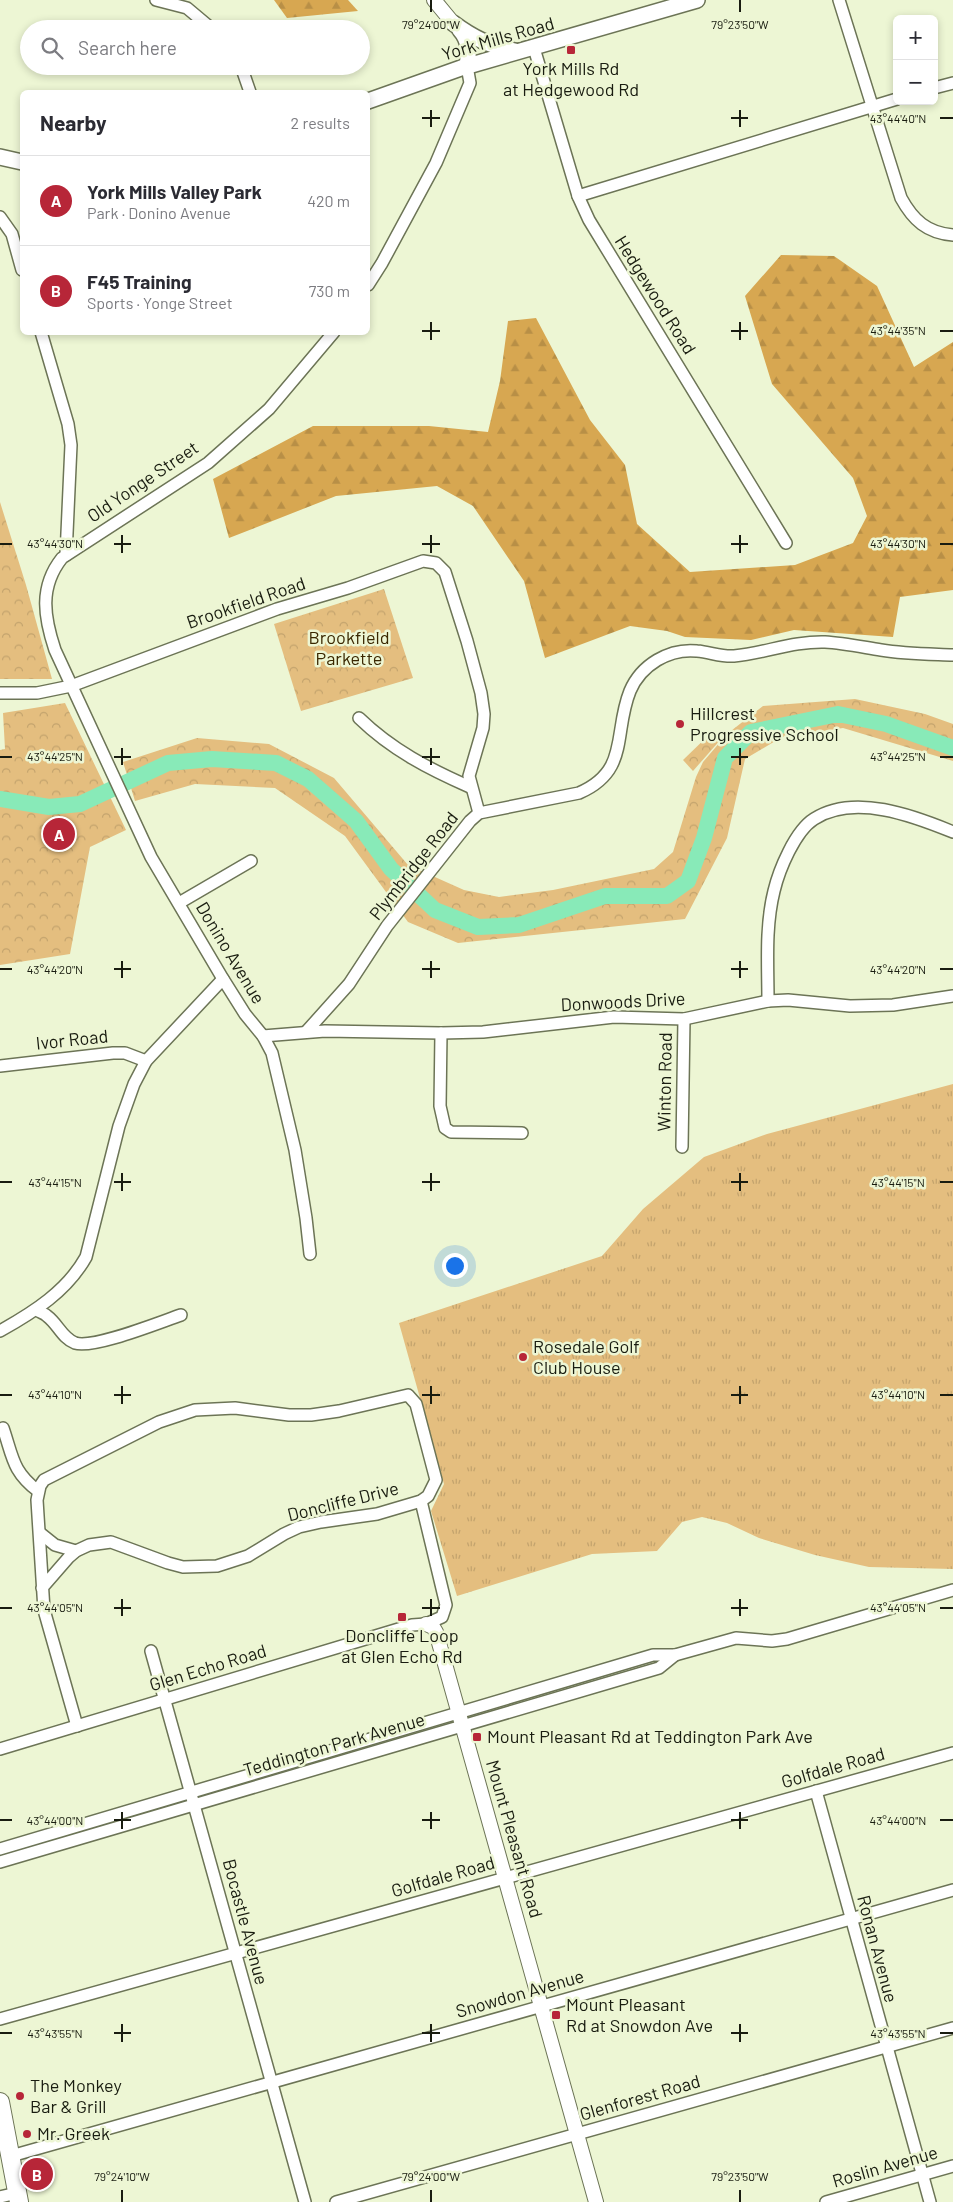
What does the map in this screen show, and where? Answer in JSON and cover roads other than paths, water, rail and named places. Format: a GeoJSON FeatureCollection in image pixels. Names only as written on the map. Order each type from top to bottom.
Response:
{"type":"FeatureCollection","features":[{"type":"Feature","properties":{"kind":"main road","name":"York Mills Road"},"geometry":{"type":"LineString","coordinates":[[370,100],[464,67],[697,0]]}},
{"type":"Feature","properties":{"kind":"main road"},"geometry":{"type":"LineString","coordinates":[[453,23],[472,37],[517,52]]}},
{"type":"Feature","properties":{"kind":"main road"},"geometry":{"type":"LineString","coordinates":[[453,23],[465,36],[468,45],[464,67]]}},
{"type":"Feature","properties":{"kind":"main road"},"geometry":{"type":"LineString","coordinates":[[0,148],[20,153]]}},
{"type":"Feature","properties":{"kind":"main road"},"geometry":{"type":"LineString","coordinates":[[0,157],[20,162]]}},
{"type":"Feature","properties":{"kind":"main road"},"geometry":{"type":"LineString","coordinates":[[0,2102],[11,2156],[12,2197]]}},
{"type":"Feature","properties":{"kind":"street"},"geometry":{"type":"LineString","coordinates":[[156,0],[187,8],[201,20]]}},
{"type":"Feature","properties":{"kind":"street"},"geometry":{"type":"LineString","coordinates":[[434,0],[453,23]]}},
{"type":"Feature","properties":{"kind":"street"},"geometry":{"type":"LineString","coordinates":[[839,0],[901,198],[914,219],[928,229],[953,235]]}},
{"type":"Feature","properties":{"kind":"street","name":"Hedgewood Road"},"geometry":{"type":"LineString","coordinates":[[534,48],[578,196],[589,220],[786,543]]}},
{"type":"Feature","properties":{"kind":"street"},"geometry":{"type":"LineString","coordinates":[[370,282],[436,164],[470,83],[464,67]]}},
{"type":"Feature","properties":{"kind":"street"},"geometry":{"type":"LineString","coordinates":[[244,75],[249,90]]}},
{"type":"Feature","properties":{"kind":"street"},"geometry":{"type":"LineString","coordinates":[[938,87],[953,83]]}},
{"type":"Feature","properties":{"kind":"street"},"geometry":{"type":"LineString","coordinates":[[578,196],[893,100]]}},
{"type":"Feature","properties":{"kind":"street"},"geometry":{"type":"LineString","coordinates":[[0,217],[12,234],[20,263]]}},
{"type":"Feature","properties":{"kind":"street"},"geometry":{"type":"LineString","coordinates":[[42,335],[68,424],[71,445],[66,555]]}},
{"type":"Feature","properties":{"kind":"street","name":"Old Yonge Street"},"geometry":{"type":"LineString","coordinates":[[71,686],[52,640],[46,599],[50,576],[66,555],[208,463],[269,409],[331,335]]}},
{"type":"Feature","properties":{"kind":"street","name":"Brookfield Road"},"geometry":{"type":"LineString","coordinates":[[0,693],[37,693],[71,686],[277,609],[348,588],[423,561],[436,563],[445,572],[467,641],[482,700],[483,728],[469,776],[470,787]]}},
{"type":"Feature","properties":{"kind":"street","name":"Plymbridge Road"},"geometry":{"type":"LineString","coordinates":[[306,1032],[349,984],[387,926],[461,830],[478,813],[559,798],[594,787],[609,772],[614,763],[627,702],[636,680],[650,664],[672,653],[691,650],[734,656],[800,643],[825,642],[883,650],[953,655]]}},
{"type":"Feature","properties":{"kind":"street","name":"Donino Avenue"},"geometry":{"type":"LineString","coordinates":[[71,686],[151,857],[223,979],[245,1014],[263,1036],[272,1053],[295,1150],[310,1254]]}},
{"type":"Feature","properties":{"kind":"street"},"geometry":{"type":"LineString","coordinates":[[360,718],[402,754],[434,772],[470,787],[478,813]]}},
{"type":"Feature","properties":{"kind":"street"},"geometry":{"type":"LineString","coordinates":[[768,1001],[769,924],[774,891],[790,852],[798,838],[814,819],[840,809],[876,808],[915,817],[953,832]]}},
{"type":"Feature","properties":{"kind":"street"},"geometry":{"type":"LineString","coordinates":[[179,903],[251,861]]}},
{"type":"Feature","properties":{"kind":"street"},"geometry":{"type":"LineString","coordinates":[[0,1331],[37,1310],[78,1272],[86,1257],[119,1126],[134,1084],[146,1061],[223,979]]}},
{"type":"Feature","properties":{"kind":"street","name":"Donwoods Drive"},"geometry":{"type":"LineString","coordinates":[[263,1036],[306,1032],[441,1033],[527,1028],[570,1021],[614,1017],[684,1018],[768,1001],[788,1000],[850,1006],[893,1005],[953,996]]}},
{"type":"Feature","properties":{"kind":"street","name":"Winton Road"},"geometry":{"type":"LineString","coordinates":[[682,1147],[684,1018]]}},
{"type":"Feature","properties":{"kind":"street"},"geometry":{"type":"LineString","coordinates":[[441,1033],[440,1106],[444,1128],[450,1132],[522,1133]]}},
{"type":"Feature","properties":{"kind":"street","name":"Ivor Road"},"geometry":{"type":"LineString","coordinates":[[0,1066],[113,1053],[125,1053],[146,1061]]}},
{"type":"Feature","properties":{"kind":"street"},"geometry":{"type":"LineString","coordinates":[[37,1310],[47,1316],[63,1335],[74,1342],[82,1344],[109,1339],[181,1315]]}},
{"type":"Feature","properties":{"kind":"street"},"geometry":{"type":"LineString","coordinates":[[77,1726],[44,1610],[38,1491],[42,1483],[49,1476],[150,1426],[184,1412],[227,1408],[289,1415],[311,1415],[339,1412],[408,1395],[416,1404],[436,1480],[428,1496],[422,1501],[446,1605],[442,1617],[426,1624]]}},
{"type":"Feature","properties":{"kind":"street"},"geometry":{"type":"LineString","coordinates":[[3,1428],[17,1471],[22,1478],[38,1491]]}},
{"type":"Feature","properties":{"kind":"street","name":"Doncliffe Drive"},"geometry":{"type":"LineString","coordinates":[[42,1588],[76,1551],[89,1545],[111,1542],[183,1567],[207,1567],[228,1564],[248,1556],[284,1534],[300,1527],[377,1514],[422,1501]]}},
{"type":"Feature","properties":{"kind":"street"},"geometry":{"type":"LineString","coordinates":[[40,1533],[55,1545],[76,1551]]}},
{"type":"Feature","properties":{"kind":"street","name":"Teddington Park Avenue"},"geometry":{"type":"LineString","coordinates":[[0,1849],[191,1792],[460,1719],[660,1668],[675,1656],[736,1638],[772,1641],[786,1639],[953,1590]]}},
{"type":"Feature","properties":{"kind":"street","name":"Glen Echo Road"},"geometry":{"type":"LineString","coordinates":[[0,1749],[412,1624],[426,1624]]}},
{"type":"Feature","properties":{"kind":"street","name":"Mount Pleasant Road"},"geometry":{"type":"LineString","coordinates":[[426,1624],[435,1629],[596,2202]]}},
{"type":"Feature","properties":{"kind":"street","name":"Bocastle Avenue"},"geometry":{"type":"LineString","coordinates":[[151,1652],[305,2202]]}},
{"type":"Feature","properties":{"kind":"street","name":"Teddington Park Avenue"},"geometry":{"type":"LineString","coordinates":[[0,1862],[194,1805],[460,1719]]}},
{"type":"Feature","properties":{"kind":"street","name":"Golfdale Road"},"geometry":{"type":"LineString","coordinates":[[0,2019],[953,1753]]}},
{"type":"Feature","properties":{"kind":"street","name":"Ronan Avenue"},"geometry":{"type":"LineString","coordinates":[[816,1792],[930,2202]]}},
{"type":"Feature","properties":{"kind":"street","name":"Snowdon Avenue"},"geometry":{"type":"LineString","coordinates":[[11,2156],[953,1890]]}},
{"type":"Feature","properties":{"kind":"street","name":"Glenforest Road"},"geometry":{"type":"LineString","coordinates":[[336,2202],[953,2028]]}},
{"type":"Feature","properties":{"kind":"street","name":"Roslin Avenue"},"geometry":{"type":"LineString","coordinates":[[826,2202],[953,2166]]}},
{"type":"Feature","properties":{"kind":"waterway"},"geometry":{"type":"LineString","coordinates":[[0,799],[49,807],[80,804],[168,763],[212,759],[276,763],[308,779],[356,821],[391,869],[435,910],[478,927],[519,925],[605,896],[667,896],[688,881],[704,838],[725,758],[751,732],[838,714],[886,724],[953,748]]}},
{"type":"Feature","properties":{"kind":"place","name":"York Mills Rd at Hedgewood Rd"},"geometry":{"type":"Point","coordinates":[571,50]}},
{"type":"Feature","properties":{"kind":"place","name":"Hillcrest Progressive School"},"geometry":{"type":"Point","coordinates":[680,724]}},
{"type":"Feature","properties":{"kind":"place","name":"York Mills Valley Park"},"geometry":{"type":"Point","coordinates":[59,834]}},
{"type":"Feature","properties":{"kind":"place","name":"Rosedale Golf Club House"},"geometry":{"type":"Point","coordinates":[523,1357]}},
{"type":"Feature","properties":{"kind":"place","name":"Doncliffe Loop at Glen Echo Rd"},"geometry":{"type":"Point","coordinates":[402,1617]}},
{"type":"Feature","properties":{"kind":"place","name":"Mount Pleasant Rd at Teddington Park Ave"},"geometry":{"type":"Point","coordinates":[477,1737]}},
{"type":"Feature","properties":{"kind":"place","name":"Mount Pleasant Rd at Snowdon Ave"},"geometry":{"type":"Point","coordinates":[556,2015]}},
{"type":"Feature","properties":{"kind":"place","name":"The Monkey Bar & Grill"},"geometry":{"type":"Point","coordinates":[20,2096]}},
{"type":"Feature","properties":{"kind":"place","name":"Mr. Greek"},"geometry":{"type":"Point","coordinates":[27,2134]}},
{"type":"Feature","properties":{"kind":"place","name":"F45 Training"},"geometry":{"type":"Point","coordinates":[37,2174]}},
{"type":"Feature","properties":{"kind":"park label","name":"Brookfield Parkette"},"geometry":{"type":"Point","coordinates":[349,648]}}]}
